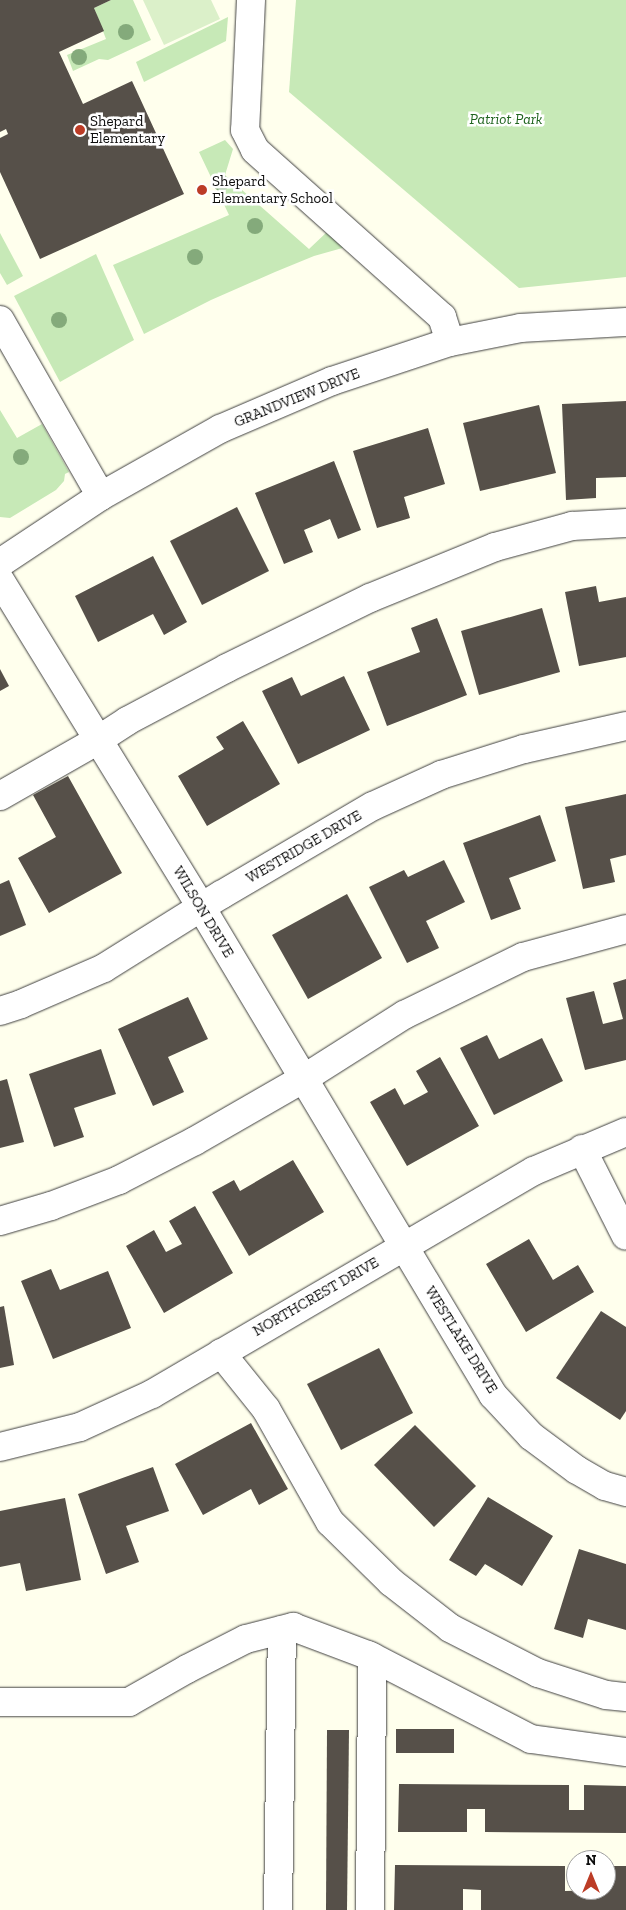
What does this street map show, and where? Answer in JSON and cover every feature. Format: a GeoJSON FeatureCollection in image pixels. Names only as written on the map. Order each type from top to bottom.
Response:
{"type":"FeatureCollection","features":[{"type":"Feature","properties":{"kind":"street"},"geometry":{"type":"LineString","coordinates":[[251,0],[245,130],[255,150],[442,317],[450,342]]}},
{"type":"Feature","properties":{"kind":"street"},"geometry":{"type":"LineString","coordinates":[[0,320],[101,496]]}},
{"type":"Feature","properties":{"kind":"street","name":"GRANDVIEW DRIVE"},"geometry":{"type":"LineString","coordinates":[[0,563],[101,496],[220,429],[332,381],[450,342],[521,328],[626,322]]}},
{"type":"Feature","properties":{"kind":"street"},"geometry":{"type":"LineString","coordinates":[[0,796],[98,740],[127,720],[227,668],[370,598],[495,547],[572,526],[626,523]]}},
{"type":"Feature","properties":{"kind":"street","name":"WILSON DRIVE"},"geometry":{"type":"LineString","coordinates":[[0,580],[201,907],[402,1246]]}},
{"type":"Feature","properties":{"kind":"street","name":"WESTRIDGE DRIVE"},"geometry":{"type":"LineString","coordinates":[[0,1011],[104,968],[201,907],[374,806],[441,775],[524,749],[626,726]]}},
{"type":"Feature","properties":{"kind":"street"},"geometry":{"type":"LineString","coordinates":[[0,1221],[51,1206],[118,1180],[195,1141],[304,1079],[404,1015],[523,956],[626,929]]}},
{"type":"Feature","properties":{"kind":"street","name":"NORTHCREST DRIVE"},"geometry":{"type":"LineString","coordinates":[[0,1448],[80,1427],[152,1394],[534,1170],[626,1132]]}},
{"type":"Feature","properties":{"kind":"street"},"geometry":{"type":"LineString","coordinates":[[582,1149],[626,1236]]}},
{"type":"Feature","properties":{"kind":"street","name":"WESTLAKE DRIVE"},"geometry":{"type":"LineString","coordinates":[[402,1246],[493,1395],[525,1430],[577,1470],[605,1486],[626,1492]]}},
{"type":"Feature","properties":{"kind":"street"},"geometry":{"type":"LineString","coordinates":[[221,1353],[266,1409],[330,1522],[391,1582],[450,1628],[538,1673],[606,1695],[626,1697]]}},
{"type":"Feature","properties":{"kind":"street"},"geometry":{"type":"LineString","coordinates":[[0,1702],[129,1702],[187,1669],[246,1639],[293,1628],[372,1657],[531,1740],[626,1752]]}},
{"type":"Feature","properties":{"kind":"street"},"geometry":{"type":"LineString","coordinates":[[278,1910],[282,1630]]}},
{"type":"Feature","properties":{"kind":"street"},"geometry":{"type":"LineString","coordinates":[[370,1910],[372,1657]]}},
{"type":"Feature","properties":{"kind":"green space"},"geometry":{"type":"Polygon","coordinates":[[[111,0],[133,0],[151,40],[108,60],[99,59],[73,71],[67,55],[106,39],[94,8],[111,0]]]}},
{"type":"Feature","properties":{"kind":"green space"},"geometry":{"type":"Polygon","coordinates":[[[143,0],[211,0],[220,19],[164,45],[143,0]]]}},
{"type":"Feature","properties":{"kind":"green space","name":"Patriot Park"},"geometry":{"type":"Polygon","coordinates":[[[296,0],[626,0],[626,277],[519,288],[289,92],[296,0]]]}},
{"type":"Feature","properties":{"kind":"green space"},"geometry":{"type":"Polygon","coordinates":[[[228,17],[226,41],[144,82],[136,62],[228,17]]]}},
{"type":"Feature","properties":{"kind":"green space"},"geometry":{"type":"Polygon","coordinates":[[[225,140],[233,149],[225,175],[309,249],[328,231],[346,247],[314,256],[275,272],[211,300],[144,334],[113,265],[229,215],[199,152],[225,140]]]}},
{"type":"Feature","properties":{"kind":"green space"},"geometry":{"type":"Polygon","coordinates":[[[0,233],[23,276],[7,285],[0,273],[0,233]]]}},
{"type":"Feature","properties":{"kind":"green space"},"geometry":{"type":"Polygon","coordinates":[[[96,254],[134,340],[60,382],[14,296],[96,254]]]}},
{"type":"Feature","properties":{"kind":"green space"},"geometry":{"type":"Polygon","coordinates":[[[0,410],[17,438],[42,424],[69,472],[65,474],[64,481],[56,490],[10,518],[0,517],[0,410]]]}},
{"type":"Feature","properties":{"kind":"building","name":"Shepard Elementary"},"geometry":{"type":"Polygon","coordinates":[[[0,0],[111,0],[94,8],[104,31],[59,52],[83,104],[132,81],[184,194],[40,259],[0,172],[0,138],[8,134],[6,129],[0,132],[0,0]]]}},
{"type":"Feature","properties":{"kind":"building"},"geometry":{"type":"Polygon","coordinates":[[[626,401],[626,477],[596,478],[596,498],[566,500],[562,404],[626,401]]]}},
{"type":"Feature","properties":{"kind":"building"},"geometry":{"type":"Polygon","coordinates":[[[539,405],[556,473],[480,491],[463,423],[539,405]]]}},
{"type":"Feature","properties":{"kind":"building"},"geometry":{"type":"Polygon","coordinates":[[[428,428],[445,484],[404,497],[410,518],[377,528],[353,451],[428,428]]]}},
{"type":"Feature","properties":{"kind":"building"},"geometry":{"type":"Polygon","coordinates":[[[334,461],[361,530],[338,539],[330,519],[304,530],[313,552],[284,564],[255,493],[334,461]]]}},
{"type":"Feature","properties":{"kind":"building"},"geometry":{"type":"Polygon","coordinates":[[[237,507],[269,571],[202,605],[170,541],[237,507]]]}},
{"type":"Feature","properties":{"kind":"building"},"geometry":{"type":"Polygon","coordinates":[[[153,556],[187,622],[164,635],[153,614],[98,642],[75,596],[153,556]]]}},
{"type":"Feature","properties":{"kind":"building"},"geometry":{"type":"Polygon","coordinates":[[[596,586],[599,602],[626,597],[626,657],[579,666],[565,592],[596,586]]]}},
{"type":"Feature","properties":{"kind":"building"},"geometry":{"type":"Polygon","coordinates":[[[542,608],[560,672],[479,695],[461,631],[542,608]]]}},
{"type":"Feature","properties":{"kind":"building"},"geometry":{"type":"Polygon","coordinates":[[[437,618],[467,695],[387,726],[367,672],[420,652],[411,628],[437,618]]]}},
{"type":"Feature","properties":{"kind":"building"},"geometry":{"type":"Polygon","coordinates":[[[0,669],[9,686],[0,691],[0,669]]]}},
{"type":"Feature","properties":{"kind":"building"},"geometry":{"type":"Polygon","coordinates":[[[344,676],[370,730],[298,764],[262,691],[292,677],[301,696],[344,676]]]}},
{"type":"Feature","properties":{"kind":"building"},"geometry":{"type":"Polygon","coordinates":[[[243,721],[280,784],[207,826],[178,776],[224,749],[216,737],[243,721]]]}},
{"type":"Feature","properties":{"kind":"building"},"geometry":{"type":"Polygon","coordinates":[[[68,776],[122,873],[49,913],[18,858],[56,837],[33,795],[68,776]]]}},
{"type":"Feature","properties":{"kind":"building"},"geometry":{"type":"Polygon","coordinates":[[[626,794],[626,855],[610,859],[615,882],[583,889],[565,807],[626,794]]]}},
{"type":"Feature","properties":{"kind":"building"},"geometry":{"type":"Polygon","coordinates":[[[540,815],[556,861],[509,878],[521,909],[491,920],[463,843],[540,815]]]}},
{"type":"Feature","properties":{"kind":"building"},"geometry":{"type":"Polygon","coordinates":[[[444,860],[465,902],[426,921],[439,948],[407,963],[369,887],[404,870],[408,877],[444,860]]]}},
{"type":"Feature","properties":{"kind":"building"},"geometry":{"type":"Polygon","coordinates":[[[9,880],[26,925],[0,936],[0,884],[9,880]]]}},
{"type":"Feature","properties":{"kind":"building"},"geometry":{"type":"Polygon","coordinates":[[[347,894],[382,958],[308,999],[272,935],[347,894]]]}},
{"type":"Feature","properties":{"kind":"building"},"geometry":{"type":"Polygon","coordinates":[[[626,979],[626,1060],[585,1070],[566,998],[594,991],[603,1024],[623,1019],[613,983],[626,979]]]}},
{"type":"Feature","properties":{"kind":"building"},"geometry":{"type":"Polygon","coordinates":[[[188,997],[208,1039],[168,1057],[184,1092],[153,1106],[118,1029],[188,997]]]}},
{"type":"Feature","properties":{"kind":"building"},"geometry":{"type":"Polygon","coordinates":[[[487,1035],[499,1059],[542,1038],[563,1081],[494,1115],[460,1048],[487,1035]]]}},
{"type":"Feature","properties":{"kind":"building"},"geometry":{"type":"Polygon","coordinates":[[[101,1049],[116,1094],[74,1108],[84,1137],[54,1147],[29,1074],[101,1049]]]}},
{"type":"Feature","properties":{"kind":"building"},"geometry":{"type":"Polygon","coordinates":[[[440,1057],[479,1126],[407,1166],[370,1102],[395,1088],[404,1105],[428,1092],[416,1071],[440,1057]]]}},
{"type":"Feature","properties":{"kind":"building"},"geometry":{"type":"Polygon","coordinates":[[[7,1079],[24,1142],[0,1148],[0,1081],[7,1079]]]}},
{"type":"Feature","properties":{"kind":"building"},"geometry":{"type":"Polygon","coordinates":[[[293,1160],[324,1212],[249,1256],[212,1192],[234,1180],[240,1191],[293,1160]]]}},
{"type":"Feature","properties":{"kind":"building"},"geometry":{"type":"Polygon","coordinates":[[[195,1206],[233,1273],[164,1313],[126,1246],[154,1230],[166,1252],[182,1244],[169,1221],[195,1206]]]}},
{"type":"Feature","properties":{"kind":"building"},"geometry":{"type":"Polygon","coordinates":[[[529,1239],[553,1280],[578,1265],[594,1292],[526,1332],[486,1264],[529,1239]]]}},
{"type":"Feature","properties":{"kind":"building"},"geometry":{"type":"Polygon","coordinates":[[[51,1269],[60,1290],[108,1271],[131,1328],[53,1359],[21,1281],[51,1269]]]}},
{"type":"Feature","properties":{"kind":"building"},"geometry":{"type":"Polygon","coordinates":[[[4,1306],[14,1365],[0,1368],[0,1307],[4,1306]]]}},
{"type":"Feature","properties":{"kind":"building"},"geometry":{"type":"Polygon","coordinates":[[[601,1311],[626,1327],[626,1411],[620,1420],[556,1378],[601,1311]]]}},
{"type":"Feature","properties":{"kind":"building"},"geometry":{"type":"Polygon","coordinates":[[[379,1348],[413,1413],[341,1450],[307,1384],[379,1348]]]}},
{"type":"Feature","properties":{"kind":"building"},"geometry":{"type":"Polygon","coordinates":[[[251,1423],[288,1489],[259,1505],[251,1489],[203,1515],[175,1464],[251,1423]]]}},
{"type":"Feature","properties":{"kind":"building"},"geometry":{"type":"Polygon","coordinates":[[[415,1425],[476,1486],[434,1527],[374,1465],[415,1425]]]}},
{"type":"Feature","properties":{"kind":"building"},"geometry":{"type":"Polygon","coordinates":[[[153,1467],[169,1511],[126,1526],[139,1562],[106,1574],[78,1494],[153,1467]]]}},
{"type":"Feature","properties":{"kind":"building"},"geometry":{"type":"Polygon","coordinates":[[[488,1497],[553,1536],[522,1586],[485,1564],[476,1576],[449,1560],[488,1497]]]}},
{"type":"Feature","properties":{"kind":"building"},"geometry":{"type":"Polygon","coordinates":[[[65,1498],[81,1580],[26,1591],[20,1563],[0,1567],[0,1511],[65,1498]]]}},
{"type":"Feature","properties":{"kind":"building"},"geometry":{"type":"Polygon","coordinates":[[[579,1549],[626,1564],[626,1630],[588,1619],[583,1638],[554,1629],[579,1549]]]}},
{"type":"Feature","properties":{"kind":"building"},"geometry":{"type":"Polygon","coordinates":[[[396,1729],[454,1729],[454,1753],[396,1753],[396,1729]]]}},
{"type":"Feature","properties":{"kind":"building"},"geometry":{"type":"Polygon","coordinates":[[[327,1730],[349,1730],[347,1910],[326,1910],[327,1730]]]}},
{"type":"Feature","properties":{"kind":"building"},"geometry":{"type":"Polygon","coordinates":[[[399,1784],[569,1785],[569,1810],[584,1810],[584,1785],[626,1786],[626,1833],[485,1832],[485,1809],[467,1809],[467,1832],[398,1832],[399,1784]]]}},
{"type":"Feature","properties":{"kind":"building"},"geometry":{"type":"Polygon","coordinates":[[[395,1865],[565,1866],[566,1900],[616,1900],[616,1866],[626,1866],[626,1910],[481,1910],[481,1890],[463,1889],[463,1910],[394,1910],[395,1865]]]}},
{"type":"Feature","properties":{"kind":"place","name":"Shepard Elementary"},"geometry":{"type":"Point","coordinates":[80,130]}},
{"type":"Feature","properties":{"kind":"place","name":"Shepard Elementary School"},"geometry":{"type":"Point","coordinates":[202,190]}}]}
